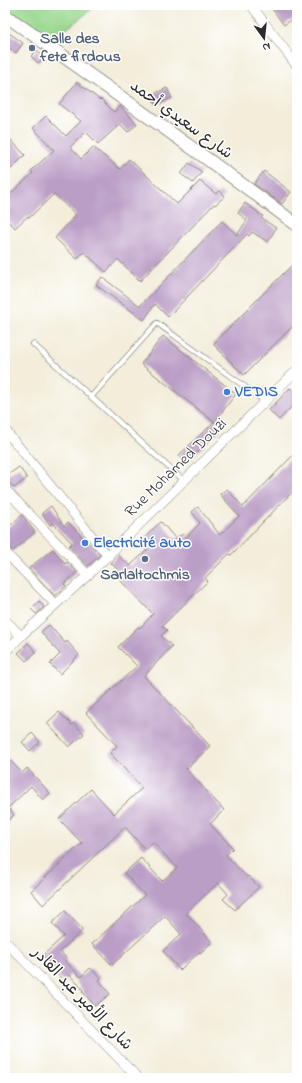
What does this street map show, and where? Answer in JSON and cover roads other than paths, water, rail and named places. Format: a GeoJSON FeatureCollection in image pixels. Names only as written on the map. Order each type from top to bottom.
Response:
{"type":"FeatureCollection","features":[{"type":"Feature","properties":{"kind":"street"},"geometry":{"type":"LineString","coordinates":[[251,5],[297,66]]}},
{"type":"Feature","properties":{"kind":"street","name":"شارع سعيدي أحمد"},"geometry":{"type":"LineString","coordinates":[[5,15],[128,101],[297,225]]}},
{"type":"Feature","properties":{"kind":"street","name":"Rue Mohamed Douzi"},"geometry":{"type":"LineString","coordinates":[[5,652],[108,556],[297,370]]}},
{"type":"Feature","properties":{"kind":"street"},"geometry":{"type":"LineString","coordinates":[[5,430],[108,556]]}},
{"type":"Feature","properties":{"kind":"street"},"geometry":{"type":"LineString","coordinates":[[5,489],[88,575]]}},
{"type":"Feature","properties":{"kind":"street"},"geometry":{"type":"LineString","coordinates":[[5,552],[55,604]]}},
{"type":"Feature","properties":{"kind":"street"},"geometry":{"type":"LineString","coordinates":[[5,620],[21,636]]}},
{"type":"Feature","properties":{"kind":"street","name":"شارع الأمير عبد القادر"},"geometry":{"type":"LineString","coordinates":[[5,941],[138,1078]]}},
{"type":"Feature","properties":{"kind":"lane"},"geometry":{"type":"LineString","coordinates":[[91,397],[157,323],[266,402]]}},
{"type":"Feature","properties":{"kind":"lane"},"geometry":{"type":"LineString","coordinates":[[33,344],[175,474],[185,481]]}},
{"type":"Feature","properties":{"kind":"place","name":"Salle des fete firdous"},"geometry":{"type":"Point","coordinates":[32,48]}},
{"type":"Feature","properties":{"kind":"place","name":"VEDIS"},"geometry":{"type":"Point","coordinates":[227,392]}},
{"type":"Feature","properties":{"kind":"place","name":"Electricité auto"},"geometry":{"type":"Point","coordinates":[85,543]}},
{"type":"Feature","properties":{"kind":"place","name":"Sarlaltochmis"},"geometry":{"type":"Point","coordinates":[145,559]}}]}
